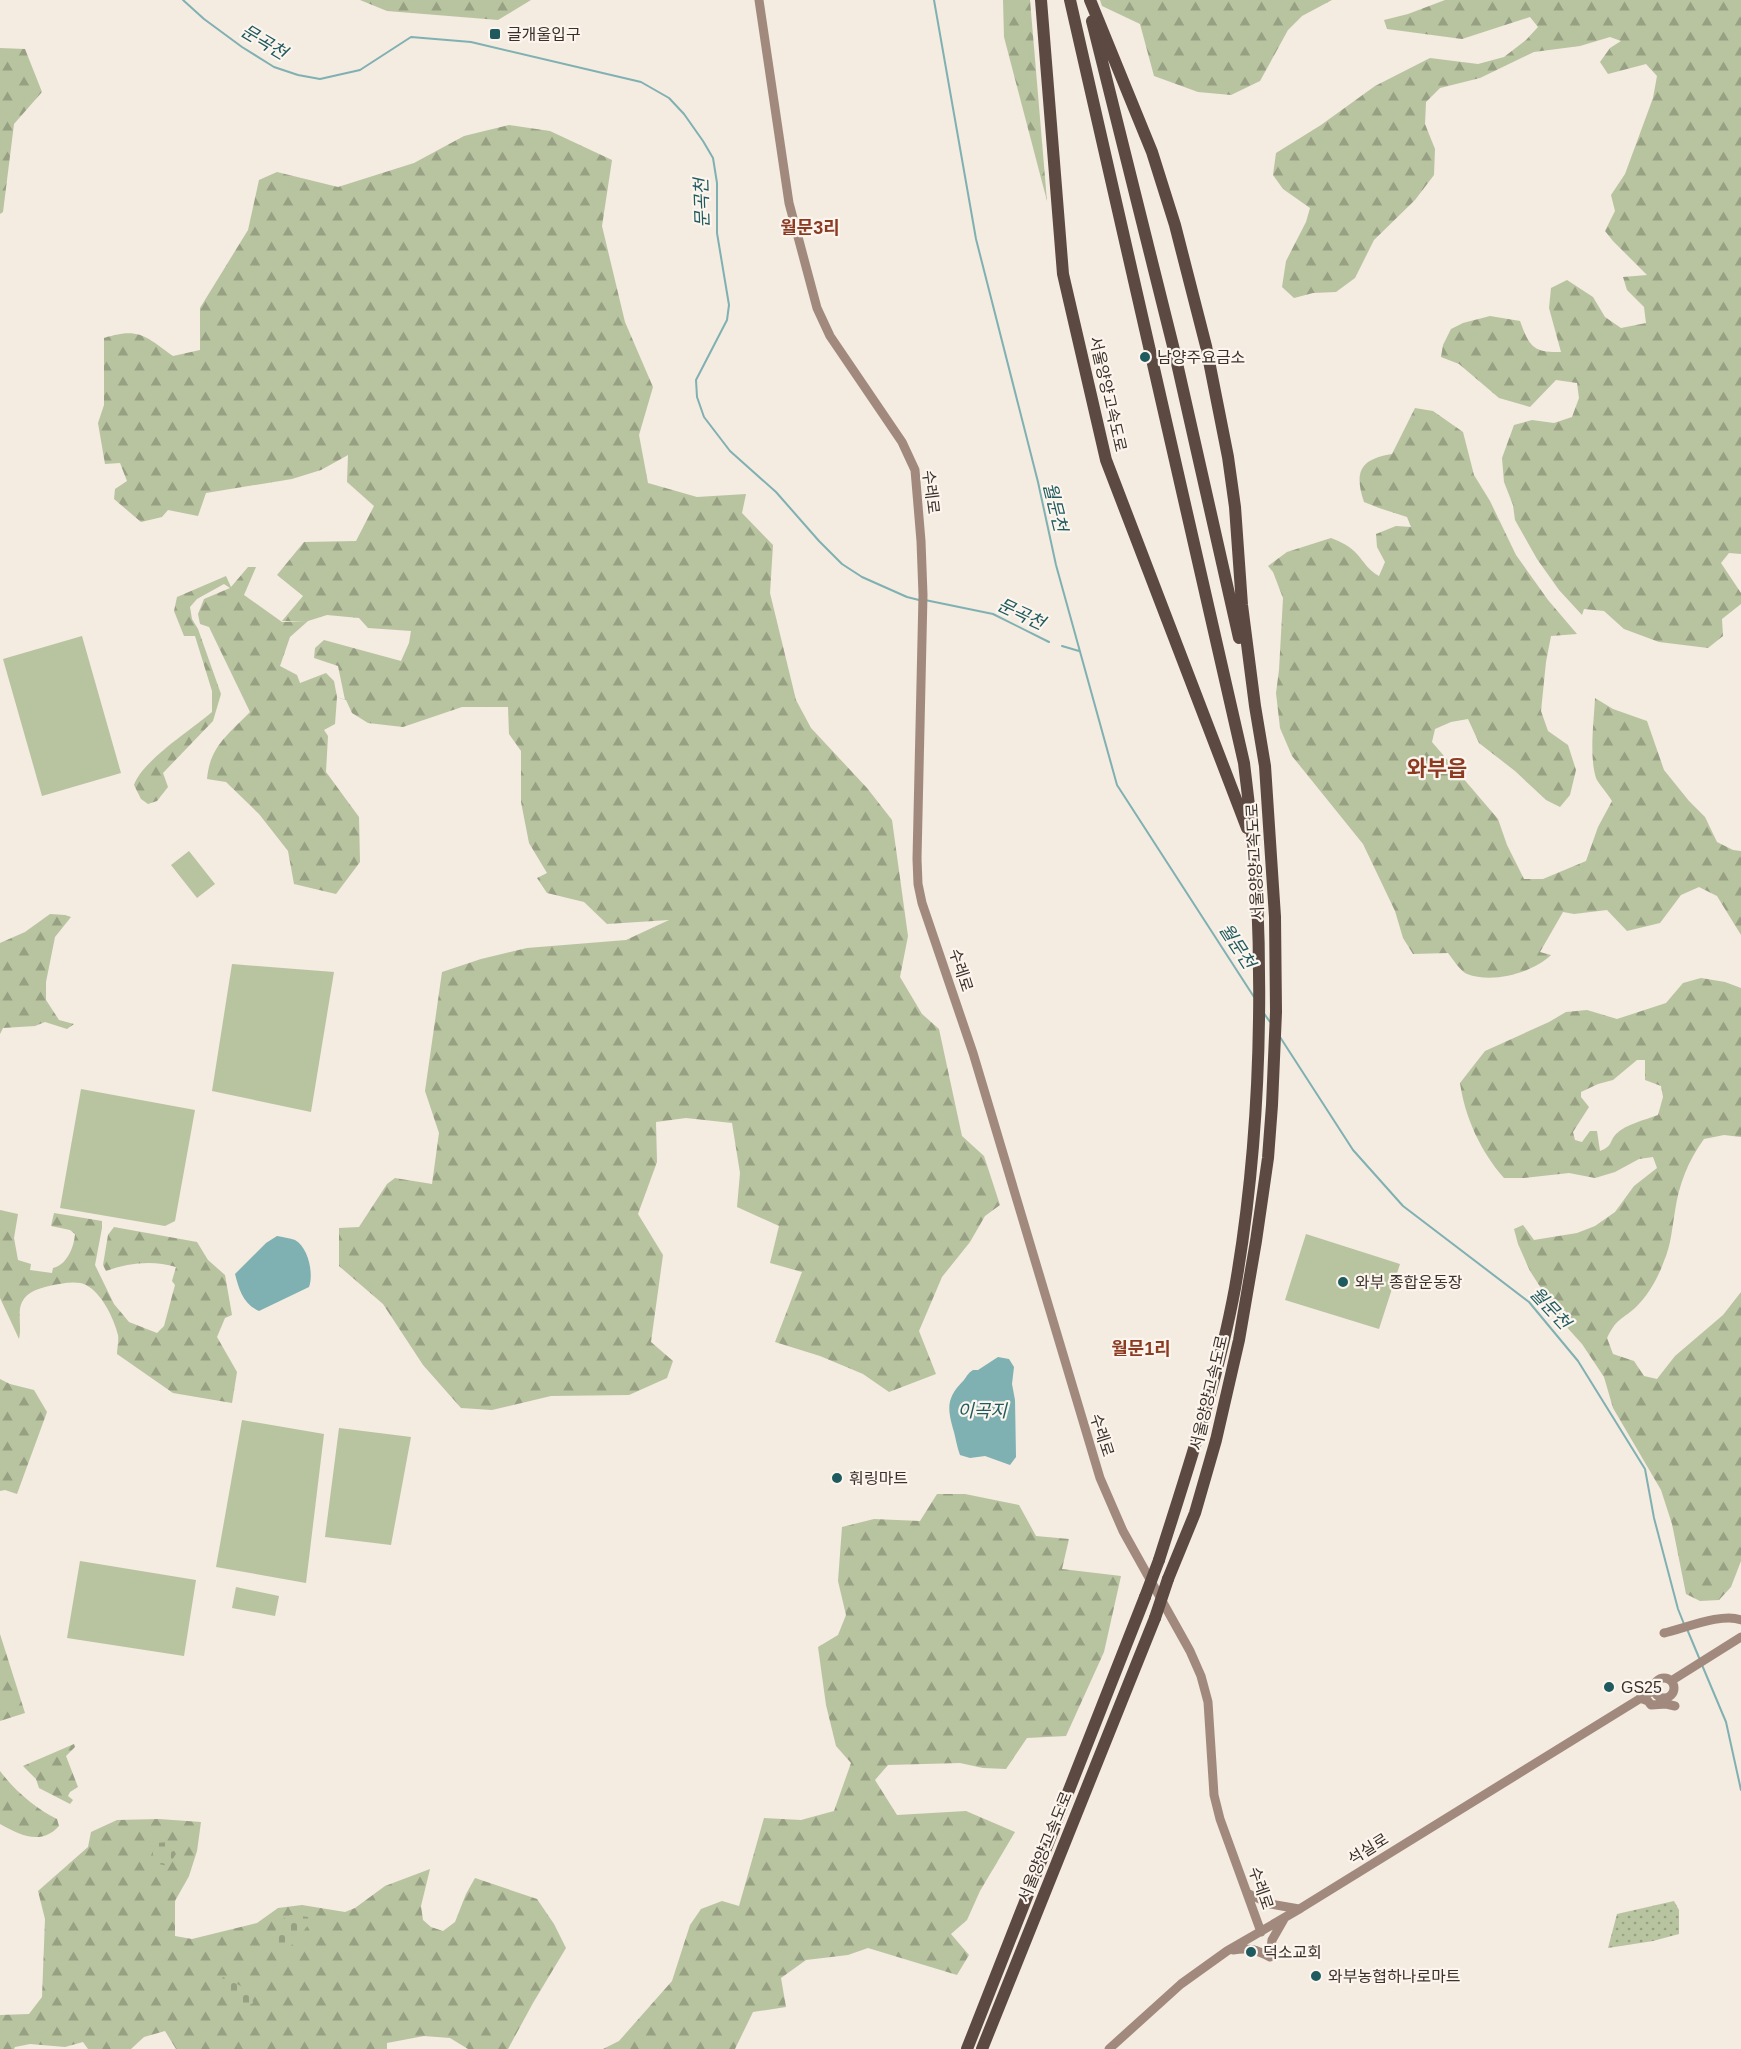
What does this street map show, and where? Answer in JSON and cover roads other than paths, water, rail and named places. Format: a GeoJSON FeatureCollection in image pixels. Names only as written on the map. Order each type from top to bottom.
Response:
{"type":"FeatureCollection","features":[{"type":"Feature","properties":{"kind":"highway","name":"서울양양고속도로"},"geometry":{"type":"LineString","coordinates":[[1041,0],[1063,274],[1106,460],[1253,844]]}},
{"type":"Feature","properties":{"kind":"highway","name":"서울양양고속도로"},"geometry":{"type":"LineString","coordinates":[[967,2049],[978,2016],[1159,1560],[1201,1429],[1234,1290],[1254,1156],[1258,1081],[1257,892],[1244,763],[1070,0]]}},
{"type":"Feature","properties":{"kind":"highway","name":"서울양양고속도로"},"geometry":{"type":"LineString","coordinates":[[1088,0],[1174,350],[1255,706]]}},
{"type":"Feature","properties":{"kind":"highway","name":"서울양양고속도로"},"geometry":{"type":"LineString","coordinates":[[982,2049],[1195,1513],[1216,1440],[1239,1340],[1268,1158],[1272,1105],[1276,1012],[1275,917],[1265,766],[1242,605],[1228,457],[1206,346],[1175,225],[1152,152],[1088,0]]}},
{"type":"Feature","properties":{"kind":"main road","name":"수레로"},"geometry":{"type":"LineString","coordinates":[[759,0],[789,202],[817,308],[830,336],[890,421],[915,470],[919,501],[923,600],[917,858],[918,884],[922,903],[973,1053],[1100,1478],[1123,1531],[1190,1651],[1205,1687],[1214,1795],[1220,1819],[1261,1932]]}},
{"type":"Feature","properties":{"kind":"main road"},"geometry":{"type":"LineString","coordinates":[[1667,1632],[1713,1620],[1736,1617],[1741,1620]]}},
{"type":"Feature","properties":{"kind":"main road"},"geometry":{"type":"LineString","coordinates":[[1654,1690],[1661,1697],[1671,1696],[1676,1678],[1738,1638]]}},
{"type":"Feature","properties":{"kind":"main road"},"geometry":{"type":"LineString","coordinates":[[1665,1670],[1676,1678]]}},
{"type":"Feature","properties":{"kind":"main road","name":"석실로"},"geometry":{"type":"LineString","coordinates":[[1109,2049],[1181,1984],[1227,1951],[1579,1738],[1654,1690],[1659,1679],[1676,1678]]}},
{"type":"Feature","properties":{"kind":"main road"},"geometry":{"type":"LineString","coordinates":[[1640,1698],[1651,1705],[1675,1706]]}},
{"type":"Feature","properties":{"kind":"main road"},"geometry":{"type":"LineString","coordinates":[[1247,1893],[1270,1904],[1299,1909]]}},
{"type":"Feature","properties":{"kind":"main road"},"geometry":{"type":"LineString","coordinates":[[1227,1951],[1254,1949],[1270,1957],[1272,1940],[1285,1917]]}},
{"type":"Feature","properties":{"kind":"water"},"geometry":{"type":"Polygon","coordinates":[[[277,1236],[300,1243],[309,1261],[311,1275],[309,1287],[259,1311],[245,1300],[235,1274],[266,1243],[277,1236]]]}},
{"type":"Feature","properties":{"kind":"water","name":"이곡지"},"geometry":{"type":"Polygon","coordinates":[[[998,1357],[1009,1359],[1014,1367],[1012,1384],[1015,1400],[1016,1457],[1010,1465],[985,1456],[970,1458],[960,1455],[949,1410],[954,1392],[969,1373],[998,1357]]]}},
{"type":"Feature","properties":{"kind":"waterway","name":"문곡천"},"geometry":{"type":"LineString","coordinates":[[183,0],[242,47],[274,67],[298,75],[320,79],[360,70],[411,37],[471,42],[641,82],[669,98],[684,114],[713,158],[717,183],[717,233],[729,305],[727,320],[696,380],[697,397],[704,417],[730,451],[776,492],[842,564],[862,577],[919,600]]}},
{"type":"Feature","properties":{"kind":"waterway","name":"월문천"},"geometry":{"type":"LineString","coordinates":[[934,0],[976,239],[1038,482],[1056,565],[1117,785],[1254,997]]}},
{"type":"Feature","properties":{"kind":"waterway","name":"문곡천"},"geometry":{"type":"LineString","coordinates":[[925,600],[993,614],[1049,642]]}},
{"type":"Feature","properties":{"kind":"waterway","name":"문곡천"},"geometry":{"type":"LineString","coordinates":[[1062,646],[1079,651]]}},
{"type":"Feature","properties":{"kind":"waterway","name":"월문천"},"geometry":{"type":"LineString","coordinates":[[1263,1012],[1270,1022]]}},
{"type":"Feature","properties":{"kind":"waterway","name":"월문천"},"geometry":{"type":"LineString","coordinates":[[1280,1037],[1353,1150],[1403,1206],[1529,1302],[1578,1361],[1645,1469],[1654,1518],[1684,1624]]}},
{"type":"Feature","properties":{"kind":"waterway","name":"월문천"},"geometry":{"type":"LineString","coordinates":[[1687,1629],[1700,1660]]}},
{"type":"Feature","properties":{"kind":"waterway","name":"월문천"},"geometry":{"type":"LineString","coordinates":[[1702,1665],[1726,1722],[1741,1790]]}},
{"type":"Feature","properties":{"kind":"place","name":"글개울입구"},"geometry":{"type":"Point","coordinates":[495,34]}},
{"type":"Feature","properties":{"kind":"place","name":"남양주요금소"},"geometry":{"type":"Point","coordinates":[1145,357]}},
{"type":"Feature","properties":{"kind":"place","name":"와부 종합운동장"},"geometry":{"type":"Point","coordinates":[1343,1282]}},
{"type":"Feature","properties":{"kind":"place","name":"훠링마트"},"geometry":{"type":"Point","coordinates":[837,1478]}},
{"type":"Feature","properties":{"kind":"place","name":"GS25"},"geometry":{"type":"Point","coordinates":[1609,1687]}},
{"type":"Feature","properties":{"kind":"place","name":"덕소교회"},"geometry":{"type":"Point","coordinates":[1251,1952]}},
{"type":"Feature","properties":{"kind":"place","name":"와부농협하나로마트"},"geometry":{"type":"Point","coordinates":[1316,1976]}},
{"type":"Feature","properties":{"kind":"district","name":"월문3리"},"geometry":{"type":"Point","coordinates":[810,228]}},
{"type":"Feature","properties":{"kind":"district","name":"와부읍"},"geometry":{"type":"Point","coordinates":[1437,768]}},
{"type":"Feature","properties":{"kind":"district","name":"월문1리"},"geometry":{"type":"Point","coordinates":[1141,1349]}}]}
